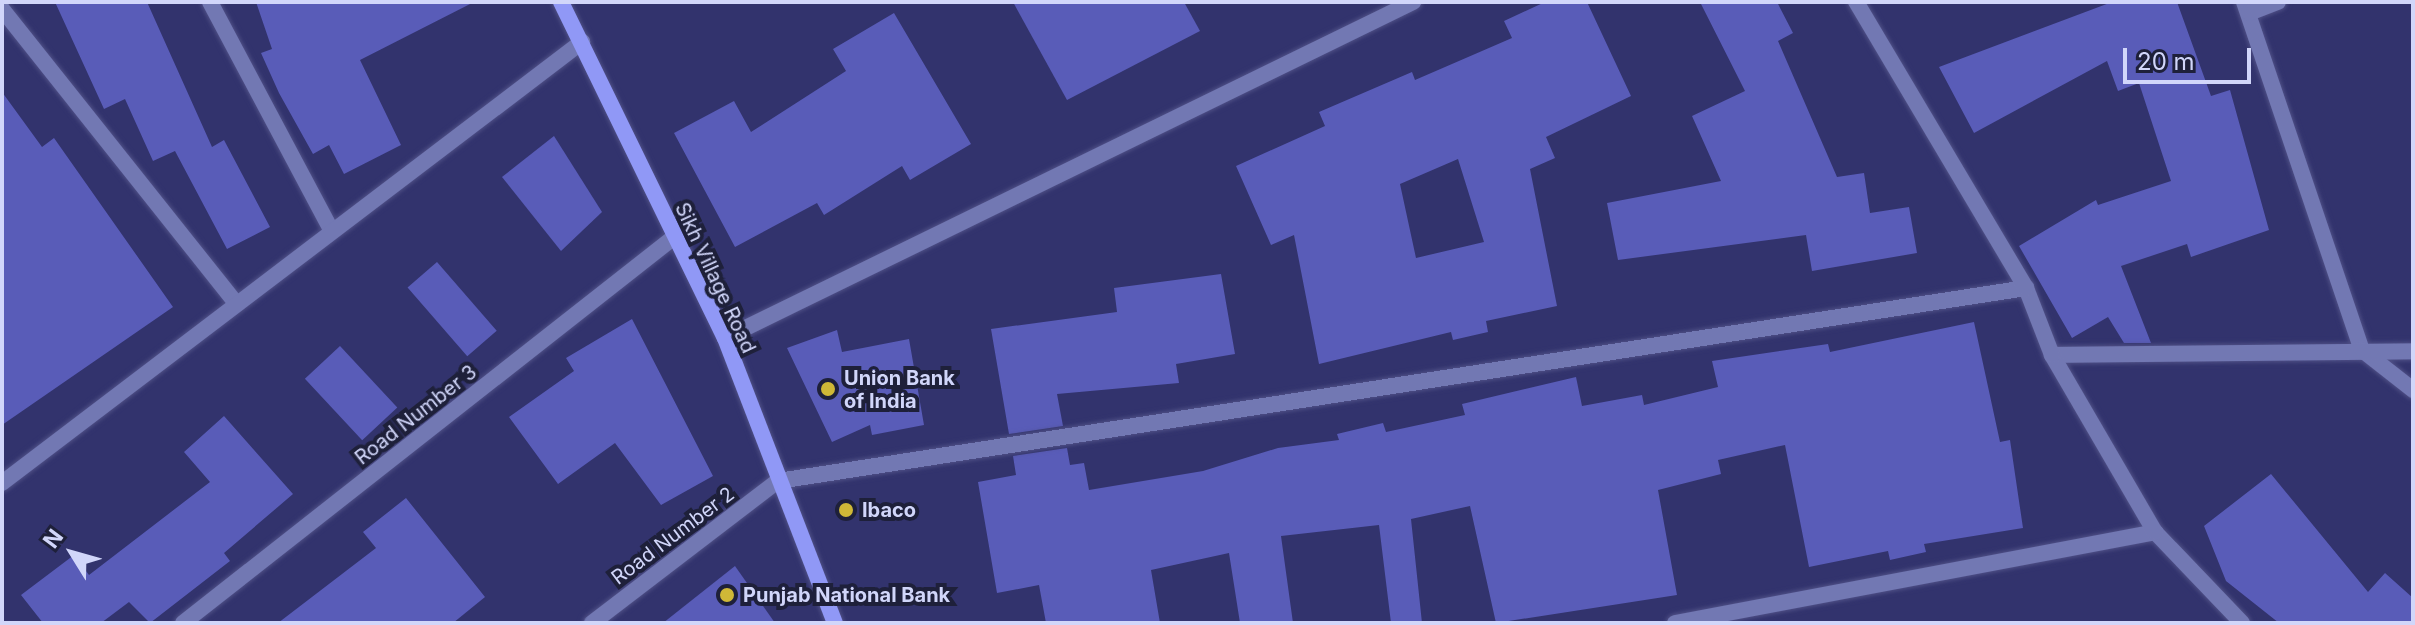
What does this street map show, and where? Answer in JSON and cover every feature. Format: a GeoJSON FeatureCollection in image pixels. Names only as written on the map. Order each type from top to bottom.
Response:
{"type":"FeatureCollection","features":[{"type":"Feature","properties":{"kind":"main road","name":"Sikh Village Road"},"geometry":{"type":"LineString","coordinates":[[561,2],[673,238],[725,338],[835,623]]}},
{"type":"Feature","properties":{"kind":"street"},"geometry":{"type":"LineString","coordinates":[[210,2],[332,231]]}},
{"type":"Feature","properties":{"kind":"street"},"geometry":{"type":"LineString","coordinates":[[725,338],[1413,2]]}},
{"type":"Feature","properties":{"kind":"street"},"geometry":{"type":"LineString","coordinates":[[1856,2],[2026,288],[2052,355],[2155,532],[2242,623]]}},
{"type":"Feature","properties":{"kind":"street"},"geometry":{"type":"LineString","coordinates":[[2278,2],[2246,7],[2362,350],[2413,390]]}},
{"type":"Feature","properties":{"kind":"street"},"geometry":{"type":"LineString","coordinates":[[2,9],[237,304]]}},
{"type":"Feature","properties":{"kind":"street"},"geometry":{"type":"LineString","coordinates":[[2,483],[582,42]]}},
{"type":"Feature","properties":{"kind":"street","name":"Road Number 3"},"geometry":{"type":"LineString","coordinates":[[183,623],[673,238]]}},
{"type":"Feature","properties":{"kind":"street"},"geometry":{"type":"LineString","coordinates":[[778,481],[2026,288]]}},
{"type":"Feature","properties":{"kind":"street"},"geometry":{"type":"LineString","coordinates":[[2052,355],[2413,351]]}},
{"type":"Feature","properties":{"kind":"street","name":"Road Number 2"},"geometry":{"type":"LineString","coordinates":[[592,623],[778,481]]}},
{"type":"Feature","properties":{"kind":"street"},"geometry":{"type":"LineString","coordinates":[[1675,623],[2155,532]]}},
{"type":"Feature","properties":{"kind":"building"},"geometry":{"type":"Polygon","coordinates":[[[55,2],[147,2],[212,147],[224,140],[270,227],[227,249],[175,151],[153,161],[125,99],[104,109],[55,2]]]}},
{"type":"Feature","properties":{"kind":"building"},"geometry":{"type":"Polygon","coordinates":[[[256,2],[474,2],[360,60],[401,145],[344,174],[329,145],[313,154],[279,93],[261,53],[272,49],[256,2]]]}},
{"type":"Feature","properties":{"kind":"building"},"geometry":{"type":"Polygon","coordinates":[[[1013,2],[1184,2],[1200,31],[1067,100],[1013,2]]]}},
{"type":"Feature","properties":{"kind":"building"},"geometry":{"type":"Polygon","coordinates":[[[1545,2],[1587,2],[1631,96],[1546,137],[1555,158],[1530,169],[1557,306],[1486,321],[1488,332],[1453,340],[1451,332],[1319,364],[1294,235],[1271,245],[1236,166],[1325,126],[1319,112],[1412,72],[1415,80],[1512,38],[1504,21],[1545,2]],[[1458,159],[1400,184],[1416,258],[1484,242],[1458,159]]]}},
{"type":"Feature","properties":{"kind":"building"},"geometry":{"type":"Polygon","coordinates":[[[1700,2],[1777,2],[1793,33],[1778,41],[1837,177],[1864,173],[1870,213],[1909,207],[1917,253],[1812,271],[1806,235],[1618,260],[1607,203],[1721,181],[1692,116],[1745,91],[1700,2]]]}},
{"type":"Feature","properties":{"kind":"building"},"geometry":{"type":"Polygon","coordinates":[[[2112,2],[2177,2],[2211,96],[2230,90],[2269,230],[2191,257],[2187,244],[2121,266],[2151,343],[2124,343],[2108,317],[2072,338],[2019,246],[2096,200],[2098,205],[2171,181],[2139,83],[2118,91],[2107,61],[1974,133],[1939,67],[2112,2]]]}},
{"type":"Feature","properties":{"kind":"building"},"geometry":{"type":"Polygon","coordinates":[[[894,13],[971,144],[910,180],[902,166],[824,215],[817,203],[735,247],[674,133],[734,101],[751,132],[846,71],[833,49],[894,13]]]}},
{"type":"Feature","properties":{"kind":"building"},"geometry":{"type":"Polygon","coordinates":[[[2,92],[42,147],[54,138],[173,307],[2,425],[2,92]]]}},
{"type":"Feature","properties":{"kind":"building"},"geometry":{"type":"Polygon","coordinates":[[[554,136],[602,212],[561,251],[502,177],[554,136]]]}},
{"type":"Feature","properties":{"kind":"building"},"geometry":{"type":"Polygon","coordinates":[[[437,262],[497,331],[467,356],[408,288],[437,262]]]}},
{"type":"Feature","properties":{"kind":"building"},"geometry":{"type":"Polygon","coordinates":[[[1221,274],[1235,354],[1176,364],[1179,383],[1057,394],[1063,426],[1009,434],[991,329],[1117,312],[1114,288],[1221,274]]]}},
{"type":"Feature","properties":{"kind":"building"},"geometry":{"type":"Polygon","coordinates":[[[632,319],[713,476],[661,505],[615,443],[558,484],[509,417],[574,371],[566,358],[632,319]]]}},
{"type":"Feature","properties":{"kind":"building"},"geometry":{"type":"Polygon","coordinates":[[[1974,322],[2000,442],[2010,440],[2023,528],[1924,544],[1926,552],[1890,560],[1888,551],[1809,567],[1785,445],[1718,460],[1721,474],[1658,490],[1677,595],[1496,623],[1470,506],[1411,519],[1422,623],[1391,623],[1379,525],[1281,536],[1293,623],[1240,623],[1229,553],[1151,570],[1160,623],[1046,623],[1039,585],[997,593],[978,482],[1016,475],[1013,456],[1067,448],[1070,465],[1084,463],[1089,490],[1203,471],[1278,448],[1339,440],[1337,434],[1383,423],[1386,432],[1465,415],[1462,404],[1576,377],[1582,406],[1642,395],[1644,405],[1718,387],[1712,361],[1828,344],[1830,352],[1974,322]]]}},
{"type":"Feature","properties":{"kind":"building"},"geometry":{"type":"Polygon","coordinates":[[[837,330],[842,352],[909,339],[924,425],[872,435],[870,425],[832,442],[787,348],[837,330]]]}},
{"type":"Feature","properties":{"kind":"building"},"geometry":{"type":"Polygon","coordinates":[[[340,346],[397,407],[362,440],[305,379],[340,346]]]}},
{"type":"Feature","properties":{"kind":"building"},"geometry":{"type":"Polygon","coordinates":[[[224,416],[293,494],[224,553],[230,561],[150,623],[129,602],[101,623],[43,623],[21,595],[74,555],[89,575],[210,482],[184,452],[224,416]]]}},
{"type":"Feature","properties":{"kind":"building"},"geometry":{"type":"Polygon","coordinates":[[[2271,474],[2368,592],[2385,573],[2413,598],[2413,623],[2279,623],[2226,581],[2204,526],[2271,474]]]}},
{"type":"Feature","properties":{"kind":"building"},"geometry":{"type":"Polygon","coordinates":[[[406,498],[485,597],[453,623],[278,623],[376,548],[363,532],[406,498]]]}},
{"type":"Feature","properties":{"kind":"building","name":"Punjab National Bank"},"geometry":{"type":"Polygon","coordinates":[[[735,566],[775,623],[663,623],[735,566]]]}},
{"type":"Feature","properties":{"kind":"place","name":"Union Bank of India"},"geometry":{"type":"Point","coordinates":[828,389]}},
{"type":"Feature","properties":{"kind":"place","name":"Ibaco"},"geometry":{"type":"Point","coordinates":[846,510]}},
{"type":"Feature","properties":{"kind":"place","name":"Punjab National Bank"},"geometry":{"type":"Point","coordinates":[727,595]}}]}
